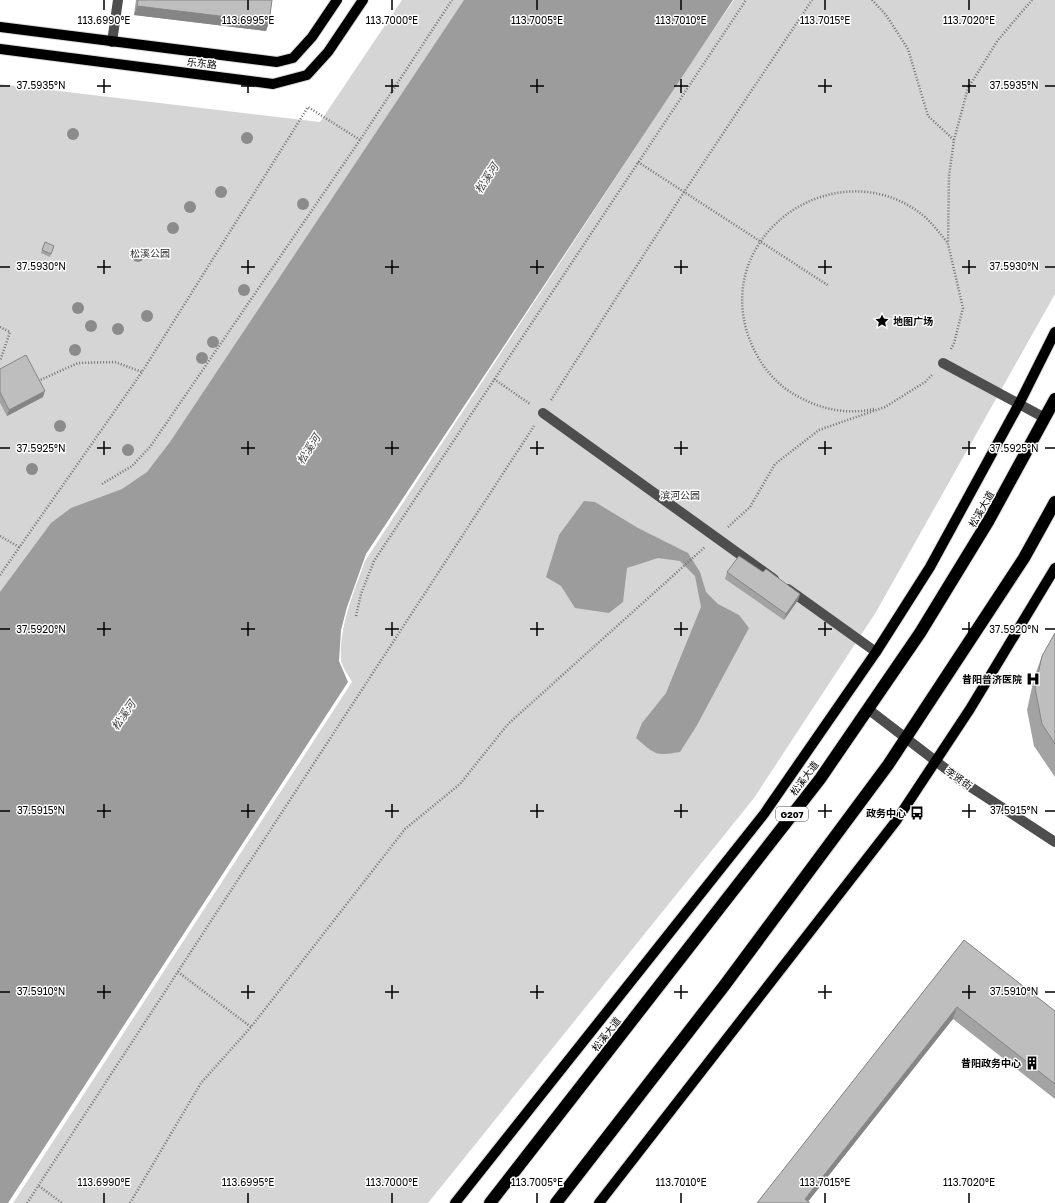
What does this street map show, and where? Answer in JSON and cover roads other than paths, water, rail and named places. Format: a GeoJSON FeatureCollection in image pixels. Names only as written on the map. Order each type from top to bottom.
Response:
{"type":"FeatureCollection","features":[{"type":"Feature","properties":{"kind":"highway","name":"松溪大道"},"geometry":{"type":"LineString","coordinates":[[490,1203],[820,779],[920,633],[985,526],[1055,399]]}},
{"type":"Feature","properties":{"kind":"highway"},"geometry":{"type":"LineString","coordinates":[[556,1203],[724,986],[888,765],[1024,558],[1055,502]]}},
{"type":"Feature","properties":{"kind":"main road","name":"乐东路"},"geometry":{"type":"LineString","coordinates":[[0,28],[277,62],[293,58],[312,37],[337,0]]}},
{"type":"Feature","properties":{"kind":"main road","name":"乐东路"},"geometry":{"type":"LineString","coordinates":[[0,49],[273,84],[306,75],[328,52],[363,0]]}},
{"type":"Feature","properties":{"kind":"main road"},"geometry":{"type":"LineString","coordinates":[[455,1203],[764,814],[876,652],[930,567],[1019,404],[1055,332]]}},
{"type":"Feature","properties":{"kind":"main road"},"geometry":{"type":"LineString","coordinates":[[599,1203],[896,821],[974,702],[1055,568]]}},
{"type":"Feature","properties":{"kind":"street"},"geometry":{"type":"LineString","coordinates":[[112,42],[118,0]]}},
{"type":"Feature","properties":{"kind":"street"},"geometry":{"type":"LineString","coordinates":[[943,363],[1045,418]]}},
{"type":"Feature","properties":{"kind":"street"},"geometry":{"type":"LineString","coordinates":[[543,413],[876,652]]}},
{"type":"Feature","properties":{"kind":"street","name":"李贤街"},"geometry":{"type":"LineString","coordinates":[[868,709],[963,782],[1055,842]]}},
{"type":"Feature","properties":{"kind":"water","name":"松溪河"},"geometry":{"type":"Polygon","coordinates":[[[464,0],[733,0],[366,554],[347,607],[341,630],[339,661],[348,682],[8,1203],[0,1203],[0,592],[51,523],[71,508],[122,489],[147,472],[170,442],[464,0]]]}},
{"type":"Feature","properties":{"kind":"water"},"geometry":{"type":"Polygon","coordinates":[[[584,501],[595,502],[638,528],[688,553],[700,572],[706,592],[718,604],[739,615],[749,628],[696,727],[680,752],[665,754],[656,753],[636,738],[642,723],[666,693],[701,607],[695,576],[680,561],[658,558],[627,568],[623,602],[609,613],[575,608],[561,586],[546,577],[559,535],[584,501]]]}},
{"type":"Feature","properties":{"kind":"place","name":"地图广场"},"geometry":{"type":"Point","coordinates":[882,321]}},
{"type":"Feature","properties":{"kind":"place","name":"昔阳普济医院"},"geometry":{"type":"Point","coordinates":[1033,679]}},
{"type":"Feature","properties":{"kind":"place","name":"政务中心"},"geometry":{"type":"Point","coordinates":[917,813]}},
{"type":"Feature","properties":{"kind":"place","name":"昔阳政务中心"},"geometry":{"type":"Point","coordinates":[1032,1063]}},
{"type":"Feature","properties":{"kind":"park label","name":"松溪公园"},"geometry":{"type":"Point","coordinates":[150,253]}},
{"type":"Feature","properties":{"kind":"park label","name":"滨河公园"},"geometry":{"type":"Point","coordinates":[680,495]}}]}
